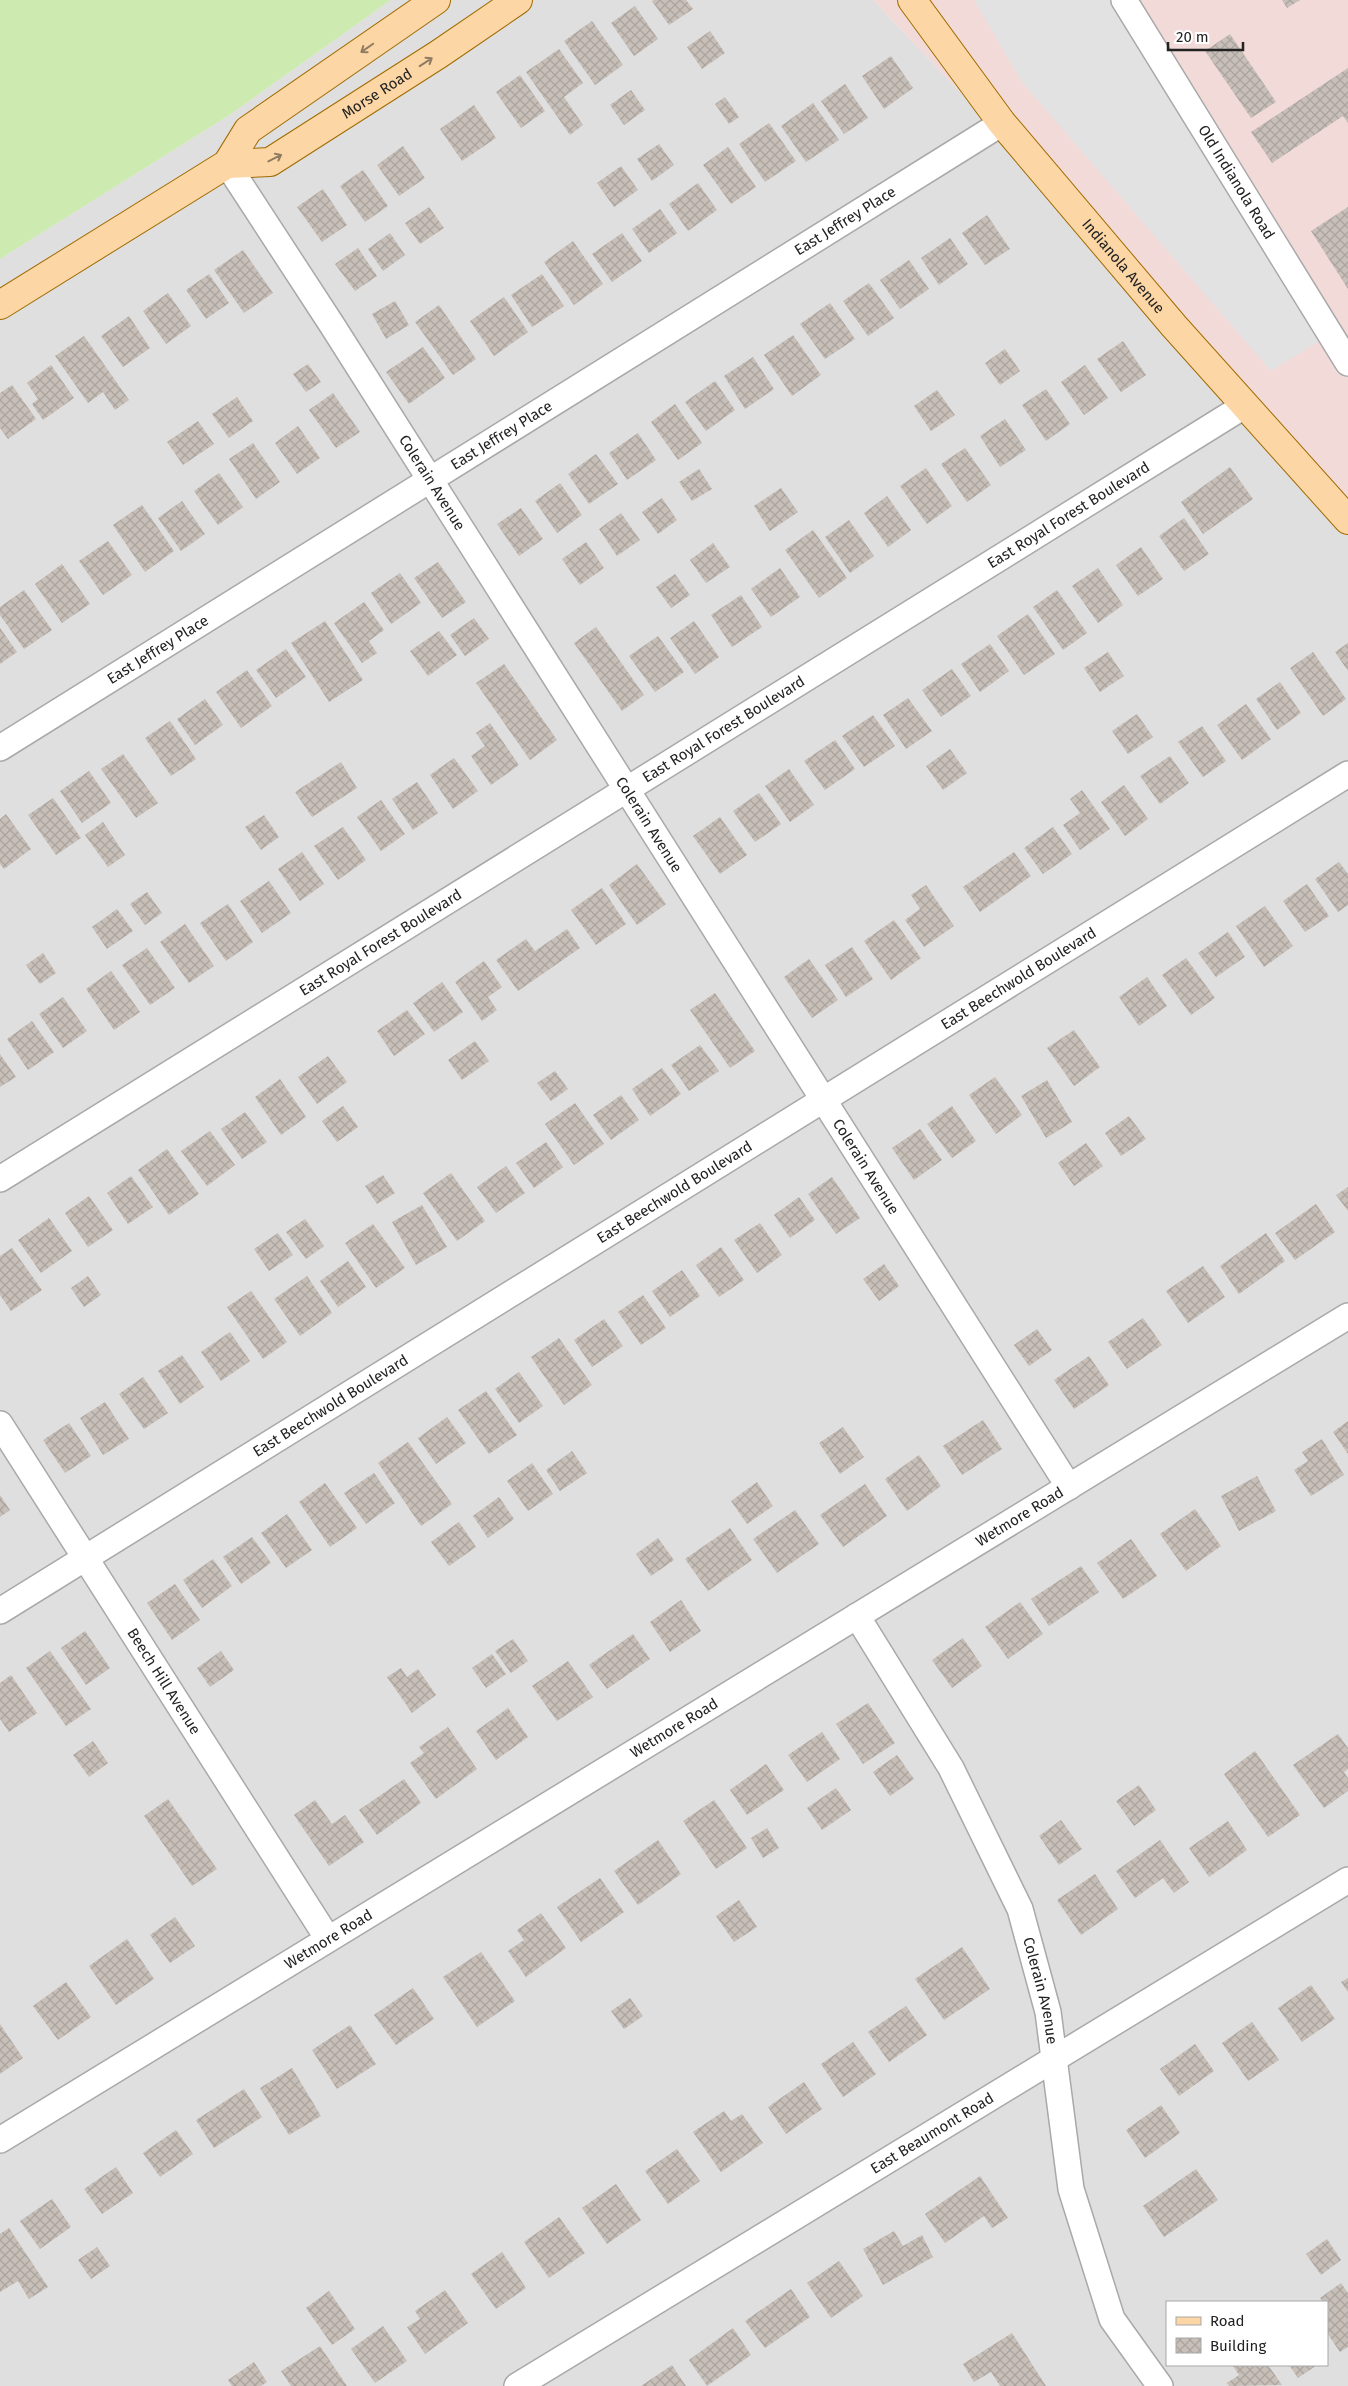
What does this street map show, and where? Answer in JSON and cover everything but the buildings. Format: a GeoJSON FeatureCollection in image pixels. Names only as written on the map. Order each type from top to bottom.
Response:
{"type":"FeatureCollection","features":[{"type":"Feature","properties":{"kind":"main road","name":"Morse Road"},"geometry":{"type":"LineString","coordinates":[[0,305],[227,164],[248,130],[436,0]]}},
{"type":"Feature","properties":{"kind":"main road","name":"Morse Road"},"geometry":{"type":"LineString","coordinates":[[227,164],[270,162],[431,59],[518,0]]}},
{"type":"Feature","properties":{"kind":"main road","name":"Indianola Avenue"},"geometry":{"type":"LineString","coordinates":[[912,0],[1002,123],[1244,406],[1348,520]]}},
{"type":"Feature","properties":{"kind":"street","name":"Old Indianola Road"},"geometry":{"type":"LineString","coordinates":[[1124,0],[1348,363]]}},
{"type":"Feature","properties":{"kind":"street","name":"East Jeffrey Place"},"geometry":{"type":"LineString","coordinates":[[0,748],[1002,123]]}},
{"type":"Feature","properties":{"kind":"street","name":"Colerain Avenue"},"geometry":{"type":"LineString","coordinates":[[227,164],[824,1099],[1068,1487]]}},
{"type":"Feature","properties":{"kind":"street","name":"East Royal Forest Boulevard"},"geometry":{"type":"LineString","coordinates":[[0,1179],[1244,406]]}},
{"type":"Feature","properties":{"kind":"street","name":"East Beechwold Boulevard"},"geometry":{"type":"LineString","coordinates":[[0,1611],[1348,774]]}},
{"type":"Feature","properties":{"kind":"street","name":"Wetmore Road"},"geometry":{"type":"LineString","coordinates":[[0,2140],[1348,1316]]}},
{"type":"Feature","properties":{"kind":"street","name":"Beech Hill Avenue"},"geometry":{"type":"LineString","coordinates":[[0,1424],[328,1939]]}},
{"type":"Feature","properties":{"kind":"street","name":"Colerain Avenue"},"geometry":{"type":"LineString","coordinates":[[857,1616],[951,1768],[1020,1909],[1048,2012],[1071,2189],[1112,2319],[1160,2386]]}},
{"type":"Feature","properties":{"kind":"street","name":"East Beaumont Road"},"geometry":{"type":"LineString","coordinates":[[517,2386],[1348,1880]]}},
{"type":"Feature","properties":{"kind":"shaded area"},"geometry":{"type":"Polygon","coordinates":[[[391,0],[873,0],[979,112],[1348,528],[1348,2386],[0,2386],[0,259],[231,114],[391,0]]]}},
{"type":"Feature","properties":{"kind":"shaded area"},"geometry":{"type":"Polygon","coordinates":[[[873,0],[1348,0],[1348,528],[979,112],[873,0]]]}},
{"type":"Feature","properties":{"kind":"shaded area"},"geometry":{"type":"Polygon","coordinates":[[[974,0],[1124,0],[1332,333],[1271,371],[1022,82],[974,0]]]}},
{"type":"Feature","properties":{"kind":"green space"},"geometry":{"type":"Polygon","coordinates":[[[0,0],[391,0],[231,114],[0,259],[0,0]]]}}]}
